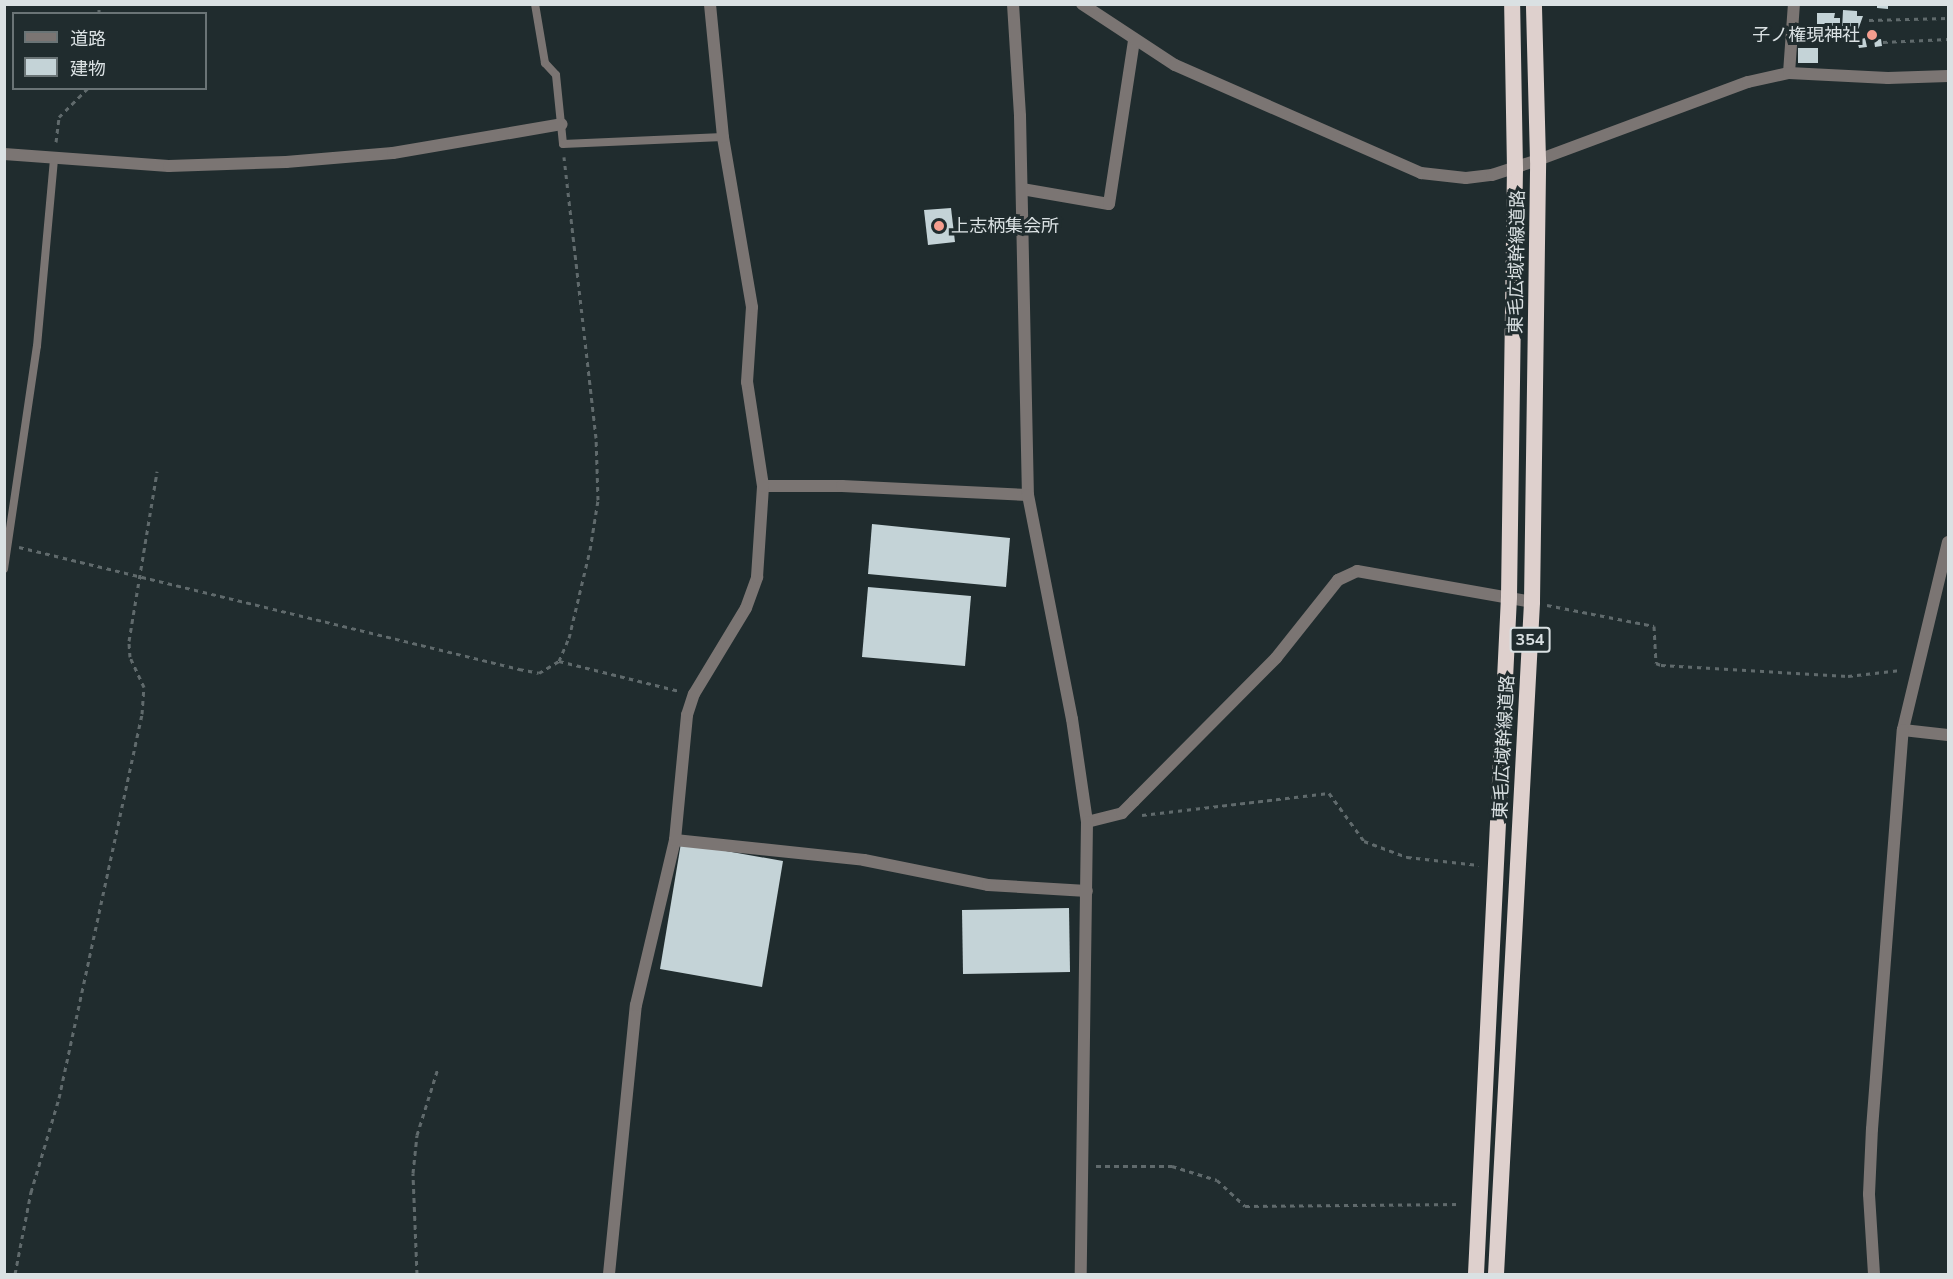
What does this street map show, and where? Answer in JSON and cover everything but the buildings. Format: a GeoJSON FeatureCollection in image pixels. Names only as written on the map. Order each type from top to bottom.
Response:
{"type":"FeatureCollection","features":[{"type":"Feature","properties":{"kind":"highway","name":"東毛広域幹線道路"},"geometry":{"type":"LineString","coordinates":[[1476,1275],[1509,597],[1515,169],[1512,4]]}},
{"type":"Feature","properties":{"kind":"highway","name":"東毛広域幹線道路"},"geometry":{"type":"LineString","coordinates":[[1496,1275],[1532,602],[1538,160],[1534,4]]}},
{"type":"Feature","properties":{"kind":"street"},"geometry":{"type":"LineString","coordinates":[[609,1275],[636,1005],[675,840],[687,715],[694,694],[746,608],[757,577],[764,486],[747,382],[752,307],[723,137],[710,4]]}},
{"type":"Feature","properties":{"kind":"street"},"geometry":{"type":"LineString","coordinates":[[1013,4],[1022,189],[1028,495],[1072,719],[1087,822],[1081,1275]]}},
{"type":"Feature","properties":{"kind":"street"},"geometry":{"type":"LineString","coordinates":[[1082,4],[1134,40],[1194,74],[1421,173],[1466,178],[1515,169],[1748,82],[1789,73],[1888,78],[1948,76]]}},
{"type":"Feature","properties":{"kind":"street"},"geometry":{"type":"LineString","coordinates":[[1789,73],[1794,4]]}},
{"type":"Feature","properties":{"kind":"street"},"geometry":{"type":"LineString","coordinates":[[1022,189],[1109,204],[1134,40]]}},
{"type":"Feature","properties":{"kind":"street"},"geometry":{"type":"LineString","coordinates":[[4,154],[169,166],[286,162],[393,153],[562,124]]}},
{"type":"Feature","properties":{"kind":"street"},"geometry":{"type":"LineString","coordinates":[[764,486],[842,486],[1028,495]]}},
{"type":"Feature","properties":{"kind":"street"},"geometry":{"type":"LineString","coordinates":[[1874,1275],[1869,1194],[1872,1129],[1903,730],[1948,542]]}},
{"type":"Feature","properties":{"kind":"street"},"geometry":{"type":"LineString","coordinates":[[1087,822],[1122,813],[1276,658],[1338,580],[1357,572],[1532,602]]}},
{"type":"Feature","properties":{"kind":"street"},"geometry":{"type":"LineString","coordinates":[[1903,730],[1948,735]]}},
{"type":"Feature","properties":{"kind":"street"},"geometry":{"type":"LineString","coordinates":[[675,840],[864,860],[988,885],[1087,891]]}},
{"type":"Feature","properties":{"kind":"lane"},"geometry":{"type":"LineString","coordinates":[[535,4],[545,63],[556,75],[563,144],[723,137]]}},
{"type":"Feature","properties":{"kind":"lane"},"geometry":{"type":"LineString","coordinates":[[4,569],[37,346],[54,159]]}},
{"type":"Feature","properties":{"kind":"path"},"geometry":{"type":"LineString","coordinates":[[1869,20],[1948,18]]}},
{"type":"Feature","properties":{"kind":"path"},"geometry":{"type":"LineString","coordinates":[[1883,42],[1948,39]]}},
{"type":"Feature","properties":{"kind":"path"},"geometry":{"type":"LineString","coordinates":[[54,159],[59,117],[86,90]]}},
{"type":"Feature","properties":{"kind":"path"},"geometry":{"type":"LineString","coordinates":[[8,544],[519,669],[539,673],[559,661],[588,561],[598,500],[596,438],[563,144]]}},
{"type":"Feature","properties":{"kind":"path"},"geometry":{"type":"LineString","coordinates":[[15,1275],[31,1192],[59,1098],[142,714],[144,687],[129,649],[137,577],[157,471]]}},
{"type":"Feature","properties":{"kind":"path"},"geometry":{"type":"LineString","coordinates":[[1532,602],[1654,626],[1656,663],[1661,665],[1848,676],[1918,669]]}},
{"type":"Feature","properties":{"kind":"path"},"geometry":{"type":"LineString","coordinates":[[559,661],[694,694]]}},
{"type":"Feature","properties":{"kind":"path"},"geometry":{"type":"LineString","coordinates":[[1122,813],[1143,815],[1329,794],[1364,841],[1407,857],[1496,866]]}},
{"type":"Feature","properties":{"kind":"path"},"geometry":{"type":"LineString","coordinates":[[417,1275],[412,1173],[417,1135],[438,1068]]}},
{"type":"Feature","properties":{"kind":"path"},"geometry":{"type":"LineString","coordinates":[[1082,1166],[1172,1166],[1217,1180],[1245,1206],[1480,1204]]}},
{"type":"Feature","properties":{"kind":"place","name":"子ノ権現神社"},"geometry":{"type":"Point","coordinates":[1872,35]}},
{"type":"Feature","properties":{"kind":"place","name":"上志柄集会所"},"geometry":{"type":"Point","coordinates":[939,226]}}]}
